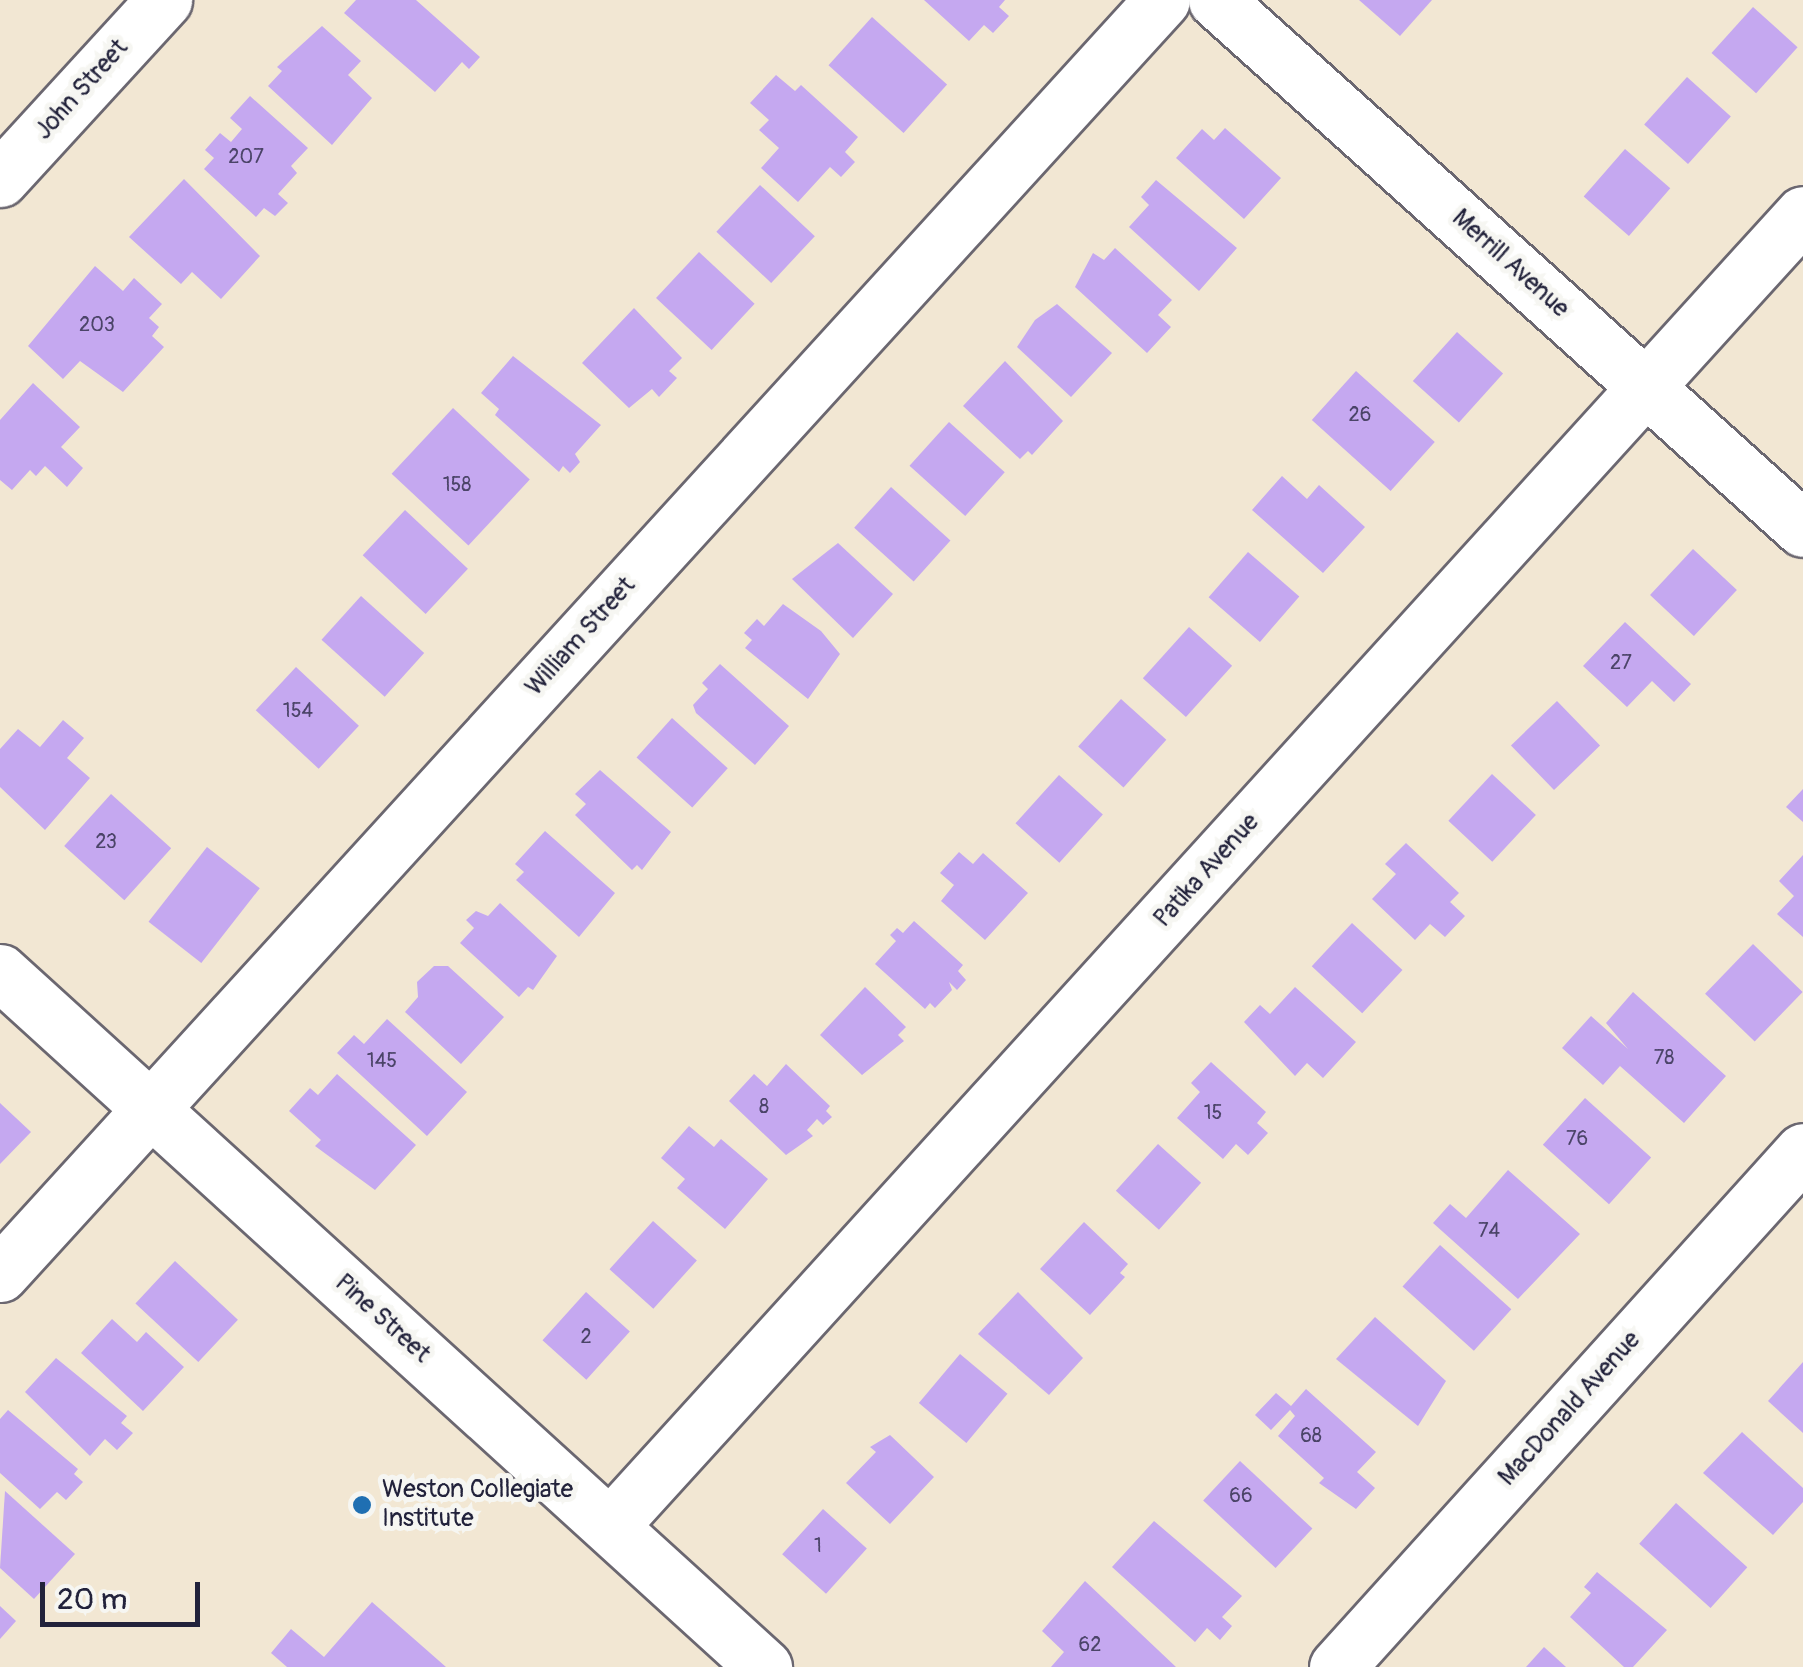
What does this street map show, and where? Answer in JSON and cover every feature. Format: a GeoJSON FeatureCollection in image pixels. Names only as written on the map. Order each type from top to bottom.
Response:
{"type":"FeatureCollection","features":[{"type":"Feature","properties":{"kind":"street","name":"John Street"},"geometry":{"type":"LineString","coordinates":[[0,179],[164,0]]}},
{"type":"Feature","properties":{"kind":"street","name":"William Street"},"geometry":{"type":"LineString","coordinates":[[0,1274],[1162,0]]}},
{"type":"Feature","properties":{"kind":"street","name":"Merrill Avenue"},"geometry":{"type":"LineString","coordinates":[[1216,0],[1803,529]]}},
{"type":"Feature","properties":{"kind":"street","name":"Patika Avenue"},"geometry":{"type":"LineString","coordinates":[[610,1526],[1803,214]]}},
{"type":"Feature","properties":{"kind":"street","name":"Pine Street"},"geometry":{"type":"LineString","coordinates":[[0,972],[764,1667]]}},
{"type":"Feature","properties":{"kind":"street","name":"MacDonald Avenue"},"geometry":{"type":"LineString","coordinates":[[1337,1667],[1803,1151]]}},
{"type":"Feature","properties":{"kind":"building"},"geometry":{"type":"Polygon","coordinates":[[[356,0],[416,0],[480,57],[469,69],[462,62],[435,92],[344,13],[356,0]]]}},
{"type":"Feature","properties":{"kind":"building"},"geometry":{"type":"Polygon","coordinates":[[[924,0],[1005,0],[999,7],[1009,16],[993,33],[984,25],[969,41],[924,0]]]}},
{"type":"Feature","properties":{"kind":"building"},"geometry":{"type":"Polygon","coordinates":[[[1359,0],[1432,0],[1400,36],[1359,0]]]}},
{"type":"Feature","properties":{"kind":"building"},"geometry":{"type":"Polygon","coordinates":[[[1753,7],[1798,47],[1756,93],[1712,53],[1753,7]]]}},
{"type":"Feature","properties":{"kind":"building"},"geometry":{"type":"Polygon","coordinates":[[[872,17],[947,85],[904,133],[829,65],[872,17]]]}},
{"type":"Feature","properties":{"kind":"building"},"geometry":{"type":"Polygon","coordinates":[[[322,26],[361,61],[348,75],[372,98],[332,145],[268,86],[282,71],[277,67],[322,26]]]}},
{"type":"Feature","properties":{"kind":"building"},"geometry":{"type":"Polygon","coordinates":[[[776,75],[795,91],[801,85],[858,137],[845,152],[855,162],[841,177],[830,167],[798,202],[761,168],[779,148],[759,130],[769,120],[750,103],[776,75]]]}},
{"type":"Feature","properties":{"kind":"building"},"geometry":{"type":"Polygon","coordinates":[[[1687,77],[1731,116],[1688,164],[1644,125],[1687,77]]]}},
{"type":"Feature","properties":{"kind":"building"},"geometry":{"type":"Polygon","coordinates":[[[250,96],[308,148],[291,166],[297,173],[278,194],[288,203],[275,216],[264,208],[256,217],[204,169],[214,158],[205,150],[220,133],[231,142],[242,129],[230,118],[250,96]]]}},
{"type":"Feature","properties":{"kind":"building"},"geometry":{"type":"Polygon","coordinates":[[[1225,128],[1281,178],[1244,219],[1176,158],[1202,129],[1214,140],[1225,128]]]}},
{"type":"Feature","properties":{"kind":"building"},"geometry":{"type":"Polygon","coordinates":[[[1625,149],[1670,188],[1629,236],[1584,197],[1625,149]]]}},
{"type":"Feature","properties":{"kind":"building"},"geometry":{"type":"Polygon","coordinates":[[[184,179],[260,256],[221,299],[192,272],[181,284],[129,237],[184,179]]]}},
{"type":"Feature","properties":{"kind":"building"},"geometry":{"type":"Polygon","coordinates":[[[1156,180],[1237,248],[1199,291],[1129,227],[1149,205],[1141,197],[1156,180]]]}},
{"type":"Feature","properties":{"kind":"building"},"geometry":{"type":"Polygon","coordinates":[[[760,185],[815,236],[771,283],[716,232],[760,185]]]}},
{"type":"Feature","properties":{"kind":"building"},"geometry":{"type":"Polygon","coordinates":[[[1115,248],[1172,300],[1158,315],[1171,327],[1147,353],[1075,287],[1093,253],[1104,260],[1115,248]]]}},
{"type":"Feature","properties":{"kind":"building"},"geometry":{"type":"Polygon","coordinates":[[[699,252],[755,304],[712,350],[656,298],[699,252]]]}},
{"type":"Feature","properties":{"kind":"building"},"geometry":{"type":"Polygon","coordinates":[[[95,266],[123,291],[134,278],[162,304],[149,318],[159,327],[152,336],[164,347],[123,392],[80,361],[63,379],[28,346],[95,266]]]}},
{"type":"Feature","properties":{"kind":"building"},"geometry":{"type":"Polygon","coordinates":[[[1057,304],[1112,353],[1071,397],[1017,347],[1035,320],[1057,304]]]}},
{"type":"Feature","properties":{"kind":"building"},"geometry":{"type":"Polygon","coordinates":[[[634,308],[682,358],[669,371],[677,378],[659,397],[652,389],[629,408],[582,363],[634,308]]]}},
{"type":"Feature","properties":{"kind":"building"},"geometry":{"type":"Polygon","coordinates":[[[1457,332],[1503,373],[1459,423],[1413,381],[1457,332]]]}},
{"type":"Feature","properties":{"kind":"building"},"geometry":{"type":"Polygon","coordinates":[[[513,356],[601,425],[575,454],[580,462],[570,473],[563,466],[559,472],[495,415],[499,409],[481,393],[513,356]]]}},
{"type":"Feature","properties":{"kind":"building"},"geometry":{"type":"Polygon","coordinates":[[[1005,361],[1063,421],[1032,455],[1028,451],[1020,459],[963,406],[1005,361]]]}},
{"type":"Feature","properties":{"kind":"building"},"geometry":{"type":"Polygon","coordinates":[[[1356,371],[1435,442],[1391,491],[1312,420],[1356,371]]]}},
{"type":"Feature","properties":{"kind":"building"},"geometry":{"type":"Polygon","coordinates":[[[33,383],[80,427],[61,447],[83,468],[67,487],[45,466],[36,476],[30,470],[12,490],[0,480],[0,420],[33,383]]]}},
{"type":"Feature","properties":{"kind":"building"},"geometry":{"type":"Polygon","coordinates":[[[453,408],[530,480],[468,545],[392,474],[453,408]]]}},
{"type":"Feature","properties":{"kind":"building"},"geometry":{"type":"Polygon","coordinates":[[[949,422],[1005,472],[965,516],[910,466],[949,422]]]}},
{"type":"Feature","properties":{"kind":"building"},"geometry":{"type":"Polygon","coordinates":[[[1282,476],[1307,499],[1319,485],[1365,527],[1323,573],[1252,510],[1282,476]]]}},
{"type":"Feature","properties":{"kind":"building"},"geometry":{"type":"Polygon","coordinates":[[[891,487],[950,541],[914,581],[854,528],[891,487]]]}},
{"type":"Feature","properties":{"kind":"building"},"geometry":{"type":"Polygon","coordinates":[[[405,510],[468,569],[426,614],[363,555],[405,510]]]}},
{"type":"Feature","properties":{"kind":"building"},"geometry":{"type":"Polygon","coordinates":[[[838,543],[893,594],[853,638],[792,579],[838,543]]]}},
{"type":"Feature","properties":{"kind":"building"},"geometry":{"type":"Polygon","coordinates":[[[1693,549],[1737,590],[1694,636],[1650,595],[1693,549]]]}},
{"type":"Feature","properties":{"kind":"building"},"geometry":{"type":"Polygon","coordinates":[[[1248,552],[1299,597],[1260,642],[1209,597],[1248,552]]]}},
{"type":"Feature","properties":{"kind":"building"},"geometry":{"type":"Polygon","coordinates":[[[361,596],[424,653],[385,697],[322,640],[361,596]]]}},
{"type":"Feature","properties":{"kind":"building"},"geometry":{"type":"Polygon","coordinates":[[[783,604],[821,631],[840,654],[808,699],[745,648],[752,640],[744,633],[757,619],[764,626],[783,604]]]}},
{"type":"Feature","properties":{"kind":"building"},"geometry":{"type":"Polygon","coordinates":[[[1625,622],[1691,684],[1674,702],[1652,681],[1627,707],[1583,666],[1625,622]]]}},
{"type":"Feature","properties":{"kind":"building"},"geometry":{"type":"Polygon","coordinates":[[[1189,627],[1232,666],[1186,717],[1143,678],[1189,627]]]}},
{"type":"Feature","properties":{"kind":"building"},"geometry":{"type":"Polygon","coordinates":[[[720,664],[789,726],[755,765],[696,713],[693,705],[708,689],[702,683],[720,664]]]}},
{"type":"Feature","properties":{"kind":"building"},"geometry":{"type":"Polygon","coordinates":[[[296,667],[359,726],[319,769],[256,710],[296,667]]]}},
{"type":"Feature","properties":{"kind":"building"},"geometry":{"type":"Polygon","coordinates":[[[1121,699],[1166,740],[1124,787],[1078,747],[1121,699]]]}},
{"type":"Feature","properties":{"kind":"building"},"geometry":{"type":"Polygon","coordinates":[[[1557,701],[1600,746],[1554,790],[1511,745],[1557,701]]]}},
{"type":"Feature","properties":{"kind":"building"},"geometry":{"type":"Polygon","coordinates":[[[672,718],[728,768],[692,808],[637,757],[672,718]]]}},
{"type":"Feature","properties":{"kind":"building"},"geometry":{"type":"Polygon","coordinates":[[[63,720],[84,738],[67,758],[90,778],[45,830],[0,787],[0,749],[18,729],[40,747],[63,720]]]}},
{"type":"Feature","properties":{"kind":"building"},"geometry":{"type":"Polygon","coordinates":[[[600,770],[671,832],[642,870],[637,865],[632,870],[575,815],[586,804],[575,794],[600,770]]]}},
{"type":"Feature","properties":{"kind":"building"},"geometry":{"type":"Polygon","coordinates":[[[1492,774],[1536,815],[1492,862],[1448,821],[1492,774]]]}},
{"type":"Feature","properties":{"kind":"building"},"geometry":{"type":"Polygon","coordinates":[[[1059,775],[1103,814],[1059,863],[1016,823],[1059,775]]]}},
{"type":"Feature","properties":{"kind":"building"},"geometry":{"type":"Polygon","coordinates":[[[1803,789],[1803,822],[1786,807],[1803,789]]]}},
{"type":"Feature","properties":{"kind":"building"},"geometry":{"type":"Polygon","coordinates":[[[111,794],[171,848],[124,900],[64,846],[111,794]]]}},
{"type":"Feature","properties":{"kind":"building"},"geometry":{"type":"Polygon","coordinates":[[[545,831],[615,893],[579,937],[516,880],[524,872],[515,864],[545,831]]]}},
{"type":"Feature","properties":{"kind":"building"},"geometry":{"type":"Polygon","coordinates":[[[1406,843],[1459,893],[1450,902],[1465,916],[1445,937],[1430,924],[1415,940],[1372,899],[1396,874],[1385,864],[1406,843]]]}},
{"type":"Feature","properties":{"kind":"building"},"geometry":{"type":"Polygon","coordinates":[[[207,847],[260,888],[201,963],[149,922],[207,847]]]}},
{"type":"Feature","properties":{"kind":"building"},"geometry":{"type":"Polygon","coordinates":[[[959,852],[973,864],[983,853],[1028,893],[985,940],[941,901],[954,885],[940,873],[959,852]]]}},
{"type":"Feature","properties":{"kind":"building"},"geometry":{"type":"Polygon","coordinates":[[[1803,855],[1803,937],[1777,914],[1794,896],[1779,881],[1803,855]]]}},
{"type":"Feature","properties":{"kind":"building"},"geometry":{"type":"Polygon","coordinates":[[[500,903],[557,956],[533,990],[528,987],[519,997],[460,943],[474,928],[466,920],[476,911],[488,916],[500,903]]]}},
{"type":"Feature","properties":{"kind":"building"},"geometry":{"type":"Polygon","coordinates":[[[914,921],[963,965],[958,971],[966,980],[957,990],[949,982],[952,990],[935,1008],[930,1003],[925,1009],[875,964],[896,941],[890,935],[897,928],[903,933],[914,921]]]}},
{"type":"Feature","properties":{"kind":"building"},"geometry":{"type":"Polygon","coordinates":[[[1352,923],[1402,970],[1362,1013],[1312,966],[1352,923]]]}},
{"type":"Feature","properties":{"kind":"building"},"geometry":{"type":"Polygon","coordinates":[[[1753,944],[1803,992],[1755,1042],[1705,994],[1753,944]]]}},
{"type":"Feature","properties":{"kind":"building"},"geometry":{"type":"Polygon","coordinates":[[[434,966],[448,966],[504,1017],[461,1064],[405,1012],[418,997],[417,982],[434,966]]]}},
{"type":"Feature","properties":{"kind":"building"},"geometry":{"type":"Polygon","coordinates":[[[865,987],[906,1027],[898,1035],[904,1041],[862,1075],[820,1035],[865,987]]]}},
{"type":"Feature","properties":{"kind":"building"},"geometry":{"type":"Polygon","coordinates":[[[1295,987],[1356,1042],[1323,1078],[1307,1063],[1295,1076],[1244,1022],[1260,1005],[1270,1014],[1295,987]]]}},
{"type":"Feature","properties":{"kind":"building"},"geometry":{"type":"Polygon","coordinates":[[[1633,992],[1726,1076],[1684,1123],[1620,1066],[1603,1085],[1562,1048],[1591,1016],[1628,1049],[1606,1023],[1633,992]]]}},
{"type":"Feature","properties":{"kind":"building"},"geometry":{"type":"Polygon","coordinates":[[[387,1019],[467,1092],[427,1136],[337,1053],[354,1035],[364,1044],[387,1019]]]}},
{"type":"Feature","properties":{"kind":"building"},"geometry":{"type":"Polygon","coordinates":[[[1211,1062],[1266,1112],[1257,1123],[1268,1133],[1248,1155],[1236,1144],[1223,1159],[1177,1118],[1200,1092],[1191,1083],[1211,1062]]]}},
{"type":"Feature","properties":{"kind":"building"},"geometry":{"type":"Polygon","coordinates":[[[786,1064],[830,1106],[826,1111],[832,1117],[823,1125],[817,1119],[807,1130],[813,1136],[786,1155],[729,1101],[754,1074],[767,1086],[786,1064]]]}},
{"type":"Feature","properties":{"kind":"building"},"geometry":{"type":"Polygon","coordinates":[[[337,1074],[416,1145],[375,1190],[315,1146],[321,1140],[289,1111],[310,1088],[318,1095],[337,1074]]]}},
{"type":"Feature","properties":{"kind":"building"},"geometry":{"type":"Polygon","coordinates":[[[1585,1098],[1651,1158],[1609,1204],[1543,1145],[1585,1098]]]}},
{"type":"Feature","properties":{"kind":"building"},"geometry":{"type":"Polygon","coordinates":[[[0,1103],[31,1132],[0,1164],[0,1103]]]}},
{"type":"Feature","properties":{"kind":"building"},"geometry":{"type":"Polygon","coordinates":[[[689,1126],[714,1147],[721,1139],[768,1179],[725,1229],[677,1188],[685,1179],[661,1158],[689,1126]]]}},
{"type":"Feature","properties":{"kind":"building"},"geometry":{"type":"Polygon","coordinates":[[[1158,1144],[1201,1183],[1159,1230],[1116,1191],[1158,1144]]]}},
{"type":"Feature","properties":{"kind":"building"},"geometry":{"type":"Polygon","coordinates":[[[1508,1170],[1580,1234],[1518,1299],[1433,1223],[1450,1204],[1466,1218],[1508,1170]]]}},
{"type":"Feature","properties":{"kind":"building"},"geometry":{"type":"Polygon","coordinates":[[[653,1221],[697,1260],[653,1309],[610,1269],[653,1221]]]}},
{"type":"Feature","properties":{"kind":"building"},"geometry":{"type":"Polygon","coordinates":[[[1084,1222],[1128,1264],[1120,1273],[1125,1277],[1090,1315],[1040,1269],[1084,1222]]]}},
{"type":"Feature","properties":{"kind":"building"},"geometry":{"type":"Polygon","coordinates":[[[1440,1245],[1511,1309],[1474,1351],[1403,1287],[1440,1245]]]}},
{"type":"Feature","properties":{"kind":"building"},"geometry":{"type":"Polygon","coordinates":[[[175,1261],[238,1320],[198,1362],[135,1303],[175,1261]]]}},
{"type":"Feature","properties":{"kind":"building"},"geometry":{"type":"Polygon","coordinates":[[[586,1292],[630,1331],[586,1380],[543,1340],[586,1292]]]}},
{"type":"Feature","properties":{"kind":"building"},"geometry":{"type":"Polygon","coordinates":[[[1018,1292],[1083,1358],[1049,1395],[978,1334],[1018,1292]]]}},
{"type":"Feature","properties":{"kind":"building"},"geometry":{"type":"Polygon","coordinates":[[[1375,1317],[1446,1381],[1418,1426],[1336,1359],[1375,1317]]]}},
{"type":"Feature","properties":{"kind":"building"},"geometry":{"type":"Polygon","coordinates":[[[112,1319],[137,1342],[146,1332],[184,1367],[143,1411],[81,1353],[112,1319]]]}},
{"type":"Feature","properties":{"kind":"building"},"geometry":{"type":"Polygon","coordinates":[[[960,1354],[1007,1394],[966,1443],[919,1403],[960,1354]]]}},
{"type":"Feature","properties":{"kind":"building"},"geometry":{"type":"Polygon","coordinates":[[[56,1358],[127,1416],[121,1423],[133,1433],[117,1450],[105,1439],[90,1456],[25,1392],[56,1358]]]}},
{"type":"Feature","properties":{"kind":"building"},"geometry":{"type":"Polygon","coordinates":[[[1803,1362],[1803,1433],[1768,1401],[1803,1362]]]}},
{"type":"Feature","properties":{"kind":"building"},"geometry":{"type":"Polygon","coordinates":[[[1306,1389],[1376,1452],[1357,1472],[1375,1488],[1356,1509],[1319,1483],[1324,1478],[1278,1436],[1295,1416],[1290,1410],[1271,1430],[1255,1415],[1276,1393],[1291,1406],[1306,1389]]]}},
{"type":"Feature","properties":{"kind":"building"},"geometry":{"type":"Polygon","coordinates":[[[8,1410],[78,1469],[74,1474],[83,1482],[66,1500],[57,1492],[40,1509],[0,1473],[0,1419],[8,1410]]]}},
{"type":"Feature","properties":{"kind":"building"},"geometry":{"type":"Polygon","coordinates":[[[1742,1432],[1803,1488],[1803,1502],[1773,1535],[1703,1473],[1742,1432]]]}},
{"type":"Feature","properties":{"kind":"building"},"geometry":{"type":"Polygon","coordinates":[[[890,1435],[934,1477],[890,1524],[846,1483],[876,1452],[870,1447],[890,1435]]]}},
{"type":"Feature","properties":{"kind":"building"},"geometry":{"type":"Polygon","coordinates":[[[1240,1461],[1312,1529],[1276,1568],[1203,1500],[1240,1461]]]}},
{"type":"Feature","properties":{"kind":"building"},"geometry":{"type":"Polygon","coordinates":[[[5,1491],[75,1554],[34,1599],[0,1568],[5,1491]]]}},
{"type":"Feature","properties":{"kind":"building"},"geometry":{"type":"Polygon","coordinates":[[[1676,1503],[1747,1567],[1711,1608],[1639,1544],[1676,1503]]]}},
{"type":"Feature","properties":{"kind":"building"},"geometry":{"type":"Polygon","coordinates":[[[823,1509],[867,1548],[826,1594],[782,1554],[823,1509]]]}},
{"type":"Feature","properties":{"kind":"building"},"geometry":{"type":"Polygon","coordinates":[[[1154,1521],[1242,1596],[1222,1617],[1232,1626],[1220,1640],[1207,1628],[1195,1642],[1112,1567],[1154,1521]]]}},
{"type":"Feature","properties":{"kind":"building"},"geometry":{"type":"Polygon","coordinates":[[[1597,1572],[1667,1630],[1633,1667],[1624,1667],[1570,1617],[1591,1593],[1584,1587],[1597,1572]]]}},
{"type":"Feature","properties":{"kind":"building"},"geometry":{"type":"Polygon","coordinates":[[[1085,1581],[1176,1667],[1051,1667],[1064,1652],[1042,1631],[1085,1581]]]}},
{"type":"Feature","properties":{"kind":"building"},"geometry":{"type":"Polygon","coordinates":[[[372,1602],[446,1667],[287,1667],[271,1653],[291,1629],[324,1657],[372,1602]]]}},
{"type":"Feature","properties":{"kind":"building"},"geometry":{"type":"Polygon","coordinates":[[[0,1606],[16,1621],[0,1639],[0,1606]]]}},
{"type":"Feature","properties":{"kind":"building"},"geometry":{"type":"Polygon","coordinates":[[[1544,1647],[1566,1667],[1526,1667],[1544,1647]]]}},
{"type":"Feature","properties":{"kind":"place","name":"Weston Collegiate Institute"},"geometry":{"type":"Point","coordinates":[362,1505]}}]}
